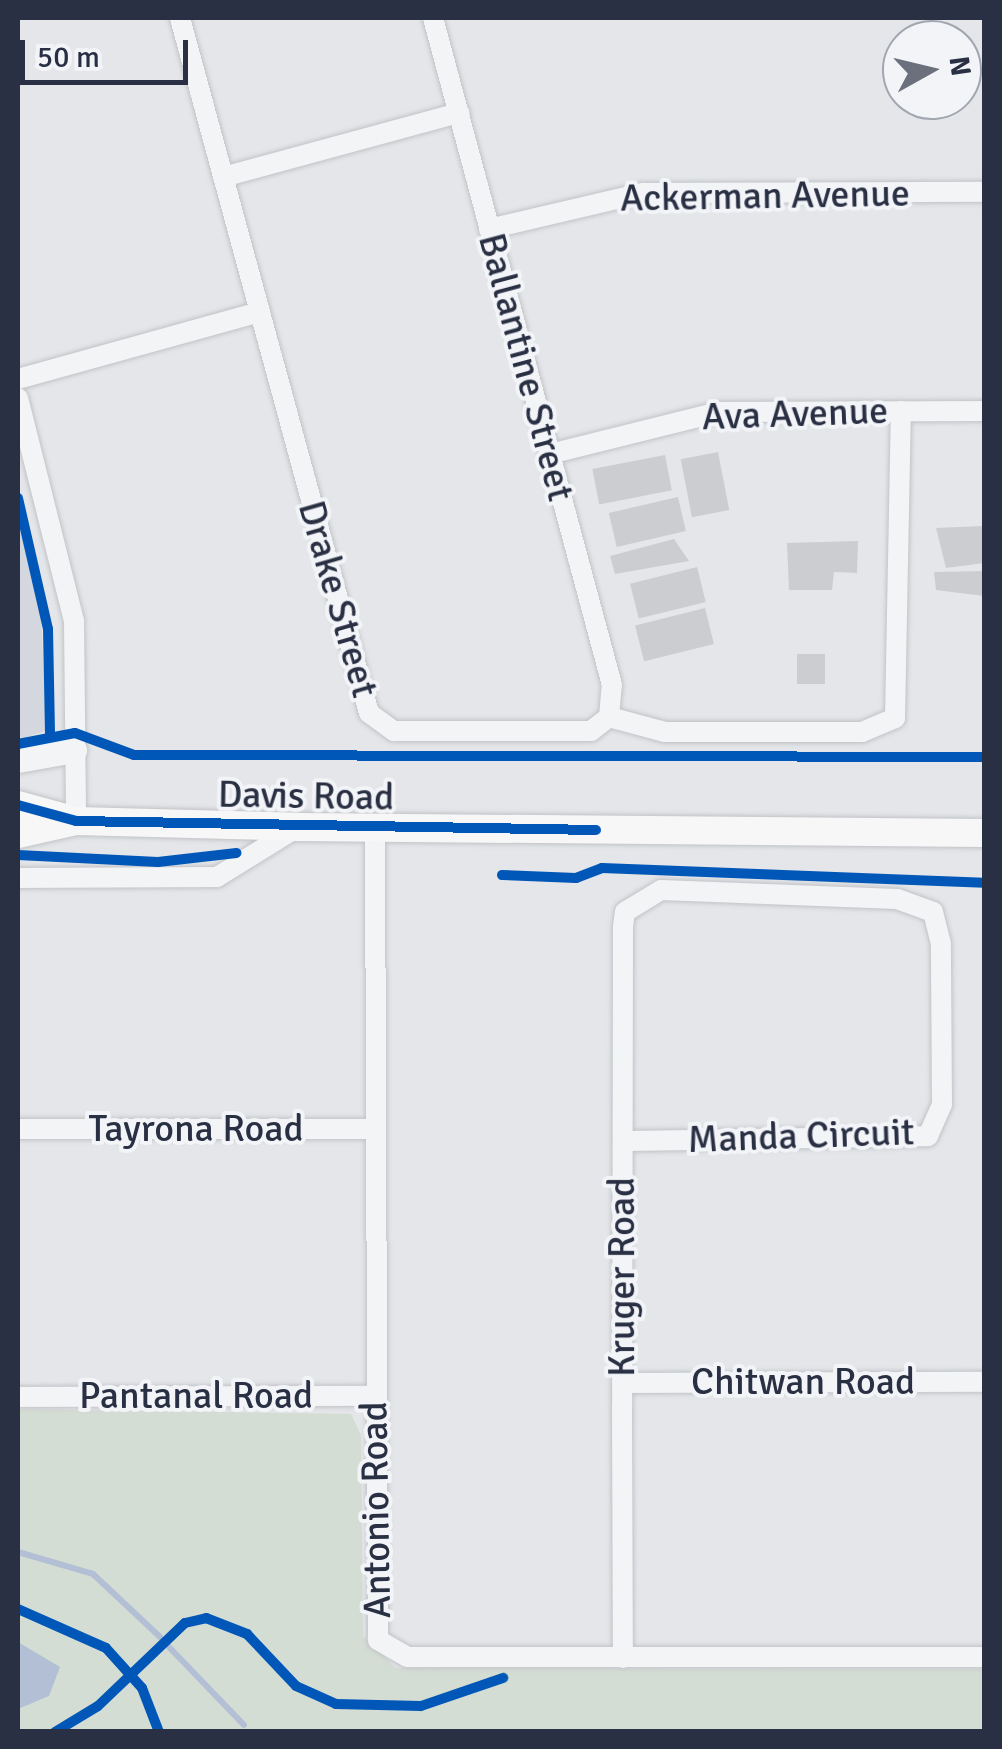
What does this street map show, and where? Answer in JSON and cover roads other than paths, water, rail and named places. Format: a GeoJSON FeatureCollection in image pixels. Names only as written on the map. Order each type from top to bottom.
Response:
{"type":"FeatureCollection","features":[{"type":"Feature","properties":{"kind":"main road","name":"Davis Road"},"geometry":{"type":"LineString","coordinates":[[18,805],[76,820],[298,827],[984,832]]}},
{"type":"Feature","properties":{"kind":"main road","name":"Davis Road"},"geometry":{"type":"LineString","coordinates":[[18,834],[76,820]]}},
{"type":"Feature","properties":{"kind":"street","name":"Drake Street"},"geometry":{"type":"LineString","coordinates":[[180,18],[374,720],[394,731],[583,732],[609,717]]}},
{"type":"Feature","properties":{"kind":"street","name":"Ballantine Street"},"geometry":{"type":"LineString","coordinates":[[433,18],[612,685],[609,717]]}},
{"type":"Feature","properties":{"kind":"street"},"geometry":{"type":"LineString","coordinates":[[223,177],[459,113]]}},
{"type":"Feature","properties":{"kind":"street","name":"Ackerman Avenue"},"geometry":{"type":"LineString","coordinates":[[489,229],[643,192],[984,192]]}},
{"type":"Feature","properties":{"kind":"street"},"geometry":{"type":"LineString","coordinates":[[18,379],[260,312]]}},
{"type":"Feature","properties":{"kind":"street"},"geometry":{"type":"LineString","coordinates":[[18,398],[74,621],[76,820]]}},
{"type":"Feature","properties":{"kind":"street"},"geometry":{"type":"LineString","coordinates":[[609,717],[665,732],[862,732],[894,718],[901,411]]}},
{"type":"Feature","properties":{"kind":"street","name":"Ava Avenue"},"geometry":{"type":"LineString","coordinates":[[550,454],[718,412],[984,411]]}},
{"type":"Feature","properties":{"kind":"street"},"geometry":{"type":"LineString","coordinates":[[18,760],[74,750]]}},
{"type":"Feature","properties":{"kind":"street","name":"Davis Road"},"geometry":{"type":"LineString","coordinates":[[18,878],[218,877],[298,827]]}},
{"type":"Feature","properties":{"kind":"street","name":"Antonio Road"},"geometry":{"type":"LineString","coordinates":[[375,828],[374,1617],[385,1647],[408,1658],[984,1658]]}},
{"type":"Feature","properties":{"kind":"street","name":"Manda Circuit"},"geometry":{"type":"LineString","coordinates":[[623,1141],[914,1140],[938,1125],[942,1104],[942,944],[926,906],[669,890],[634,898]]}},
{"type":"Feature","properties":{"kind":"street","name":"Kruger Road"},"geometry":{"type":"LineString","coordinates":[[623,1658],[623,926],[634,898]]}},
{"type":"Feature","properties":{"kind":"street","name":"Tayrona Road"},"geometry":{"type":"LineString","coordinates":[[18,1129],[374,1128]]}},
{"type":"Feature","properties":{"kind":"street","name":"Chitwan Road"},"geometry":{"type":"LineString","coordinates":[[622,1383],[984,1382]]}},
{"type":"Feature","properties":{"kind":"street","name":"Pantanal Road"},"geometry":{"type":"LineString","coordinates":[[18,1396],[374,1396]]}},
{"type":"Feature","properties":{"kind":"water"},"geometry":{"type":"Polygon","coordinates":[[[18,1642],[60,1667],[49,1696],[18,1709],[18,1642]]]}},
{"type":"Feature","properties":{"kind":"waterway"},"geometry":{"type":"LineString","coordinates":[[18,1552],[93,1574],[160,1637]]}},
{"type":"Feature","properties":{"kind":"waterway"},"geometry":{"type":"LineString","coordinates":[[169,1647],[244,1725]]}}]}
